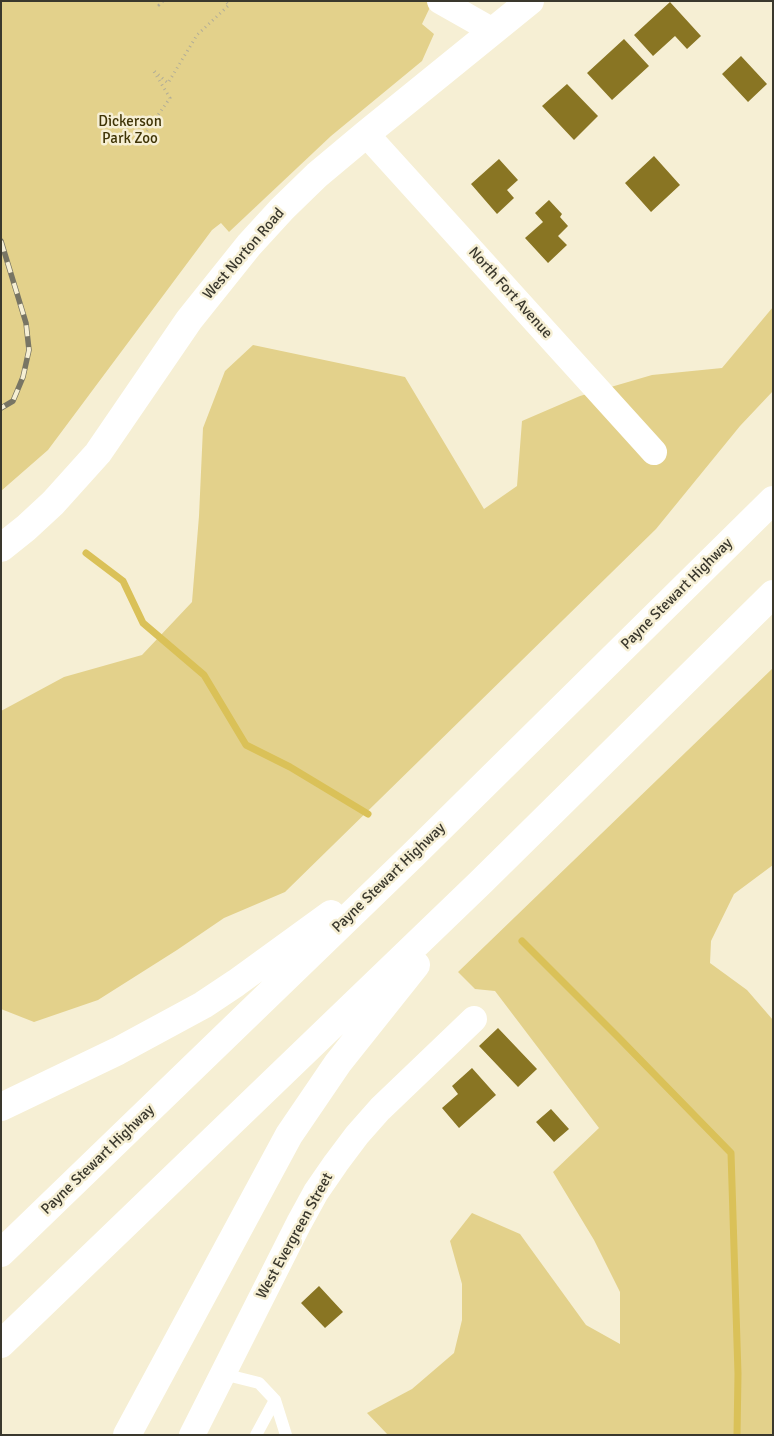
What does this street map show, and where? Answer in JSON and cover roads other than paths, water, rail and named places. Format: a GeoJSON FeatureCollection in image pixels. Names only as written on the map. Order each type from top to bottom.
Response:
{"type":"FeatureCollection","features":[{"type":"Feature","properties":{"kind":"main road","name":"West Norton Road"},"geometry":{"type":"LineString","coordinates":[[1,548],[54,503],[98,453],[189,320],[249,245],[317,175],[530,1]]}},
{"type":"Feature","properties":{"kind":"main road","name":"Payne Stewart Highway"},"geometry":{"type":"LineString","coordinates":[[1,1253],[413,855],[773,500]]}},
{"type":"Feature","properties":{"kind":"main road"},"geometry":{"type":"LineString","coordinates":[[1,1344],[481,882],[773,594]]}},
{"type":"Feature","properties":{"kind":"main road"},"geometry":{"type":"LineString","coordinates":[[1,1107],[118,1051],[203,1005],[413,855]]}},
{"type":"Feature","properties":{"kind":"main road"},"geometry":{"type":"LineString","coordinates":[[127,1435],[257,1190],[293,1128],[338,1063],[481,882]]}},
{"type":"Feature","properties":{"kind":"street"},"geometry":{"type":"LineString","coordinates":[[440,1],[493,31]]}},
{"type":"Feature","properties":{"kind":"street","name":"North Fort Avenue"},"geometry":{"type":"LineString","coordinates":[[366,134],[654,452]]}},
{"type":"Feature","properties":{"kind":"street","name":"West Evergreen Street"},"geometry":{"type":"LineString","coordinates":[[192,1435],[316,1192],[357,1135],[380,1108],[474,1020]]}},
{"type":"Feature","properties":{"kind":"lane"},"geometry":{"type":"LineString","coordinates":[[223,1374],[259,1384],[275,1400],[286,1435]]}},
{"type":"Feature","properties":{"kind":"lane"},"geometry":{"type":"LineString","coordinates":[[256,1435],[275,1400]]}},
{"type":"Feature","properties":{"kind":"waterway"},"geometry":{"type":"LineString","coordinates":[[86,553],[123,581],[143,623],[204,675],[246,745],[290,767],[368,814]]}},
{"type":"Feature","properties":{"kind":"waterway"},"geometry":{"type":"LineString","coordinates":[[522,941],[731,1153],[738,1374],[737,1435]]}},
{"type":"Feature","properties":{"kind":"railway"},"geometry":{"type":"LineString","coordinates":[[1,241],[26,323],[29,350],[23,377],[13,401],[1,408]]}},
{"type":"Feature","properties":{"kind":"park label","name":"Dickerson Park Zoo"},"geometry":{"type":"Point","coordinates":[130,130]}}]}
